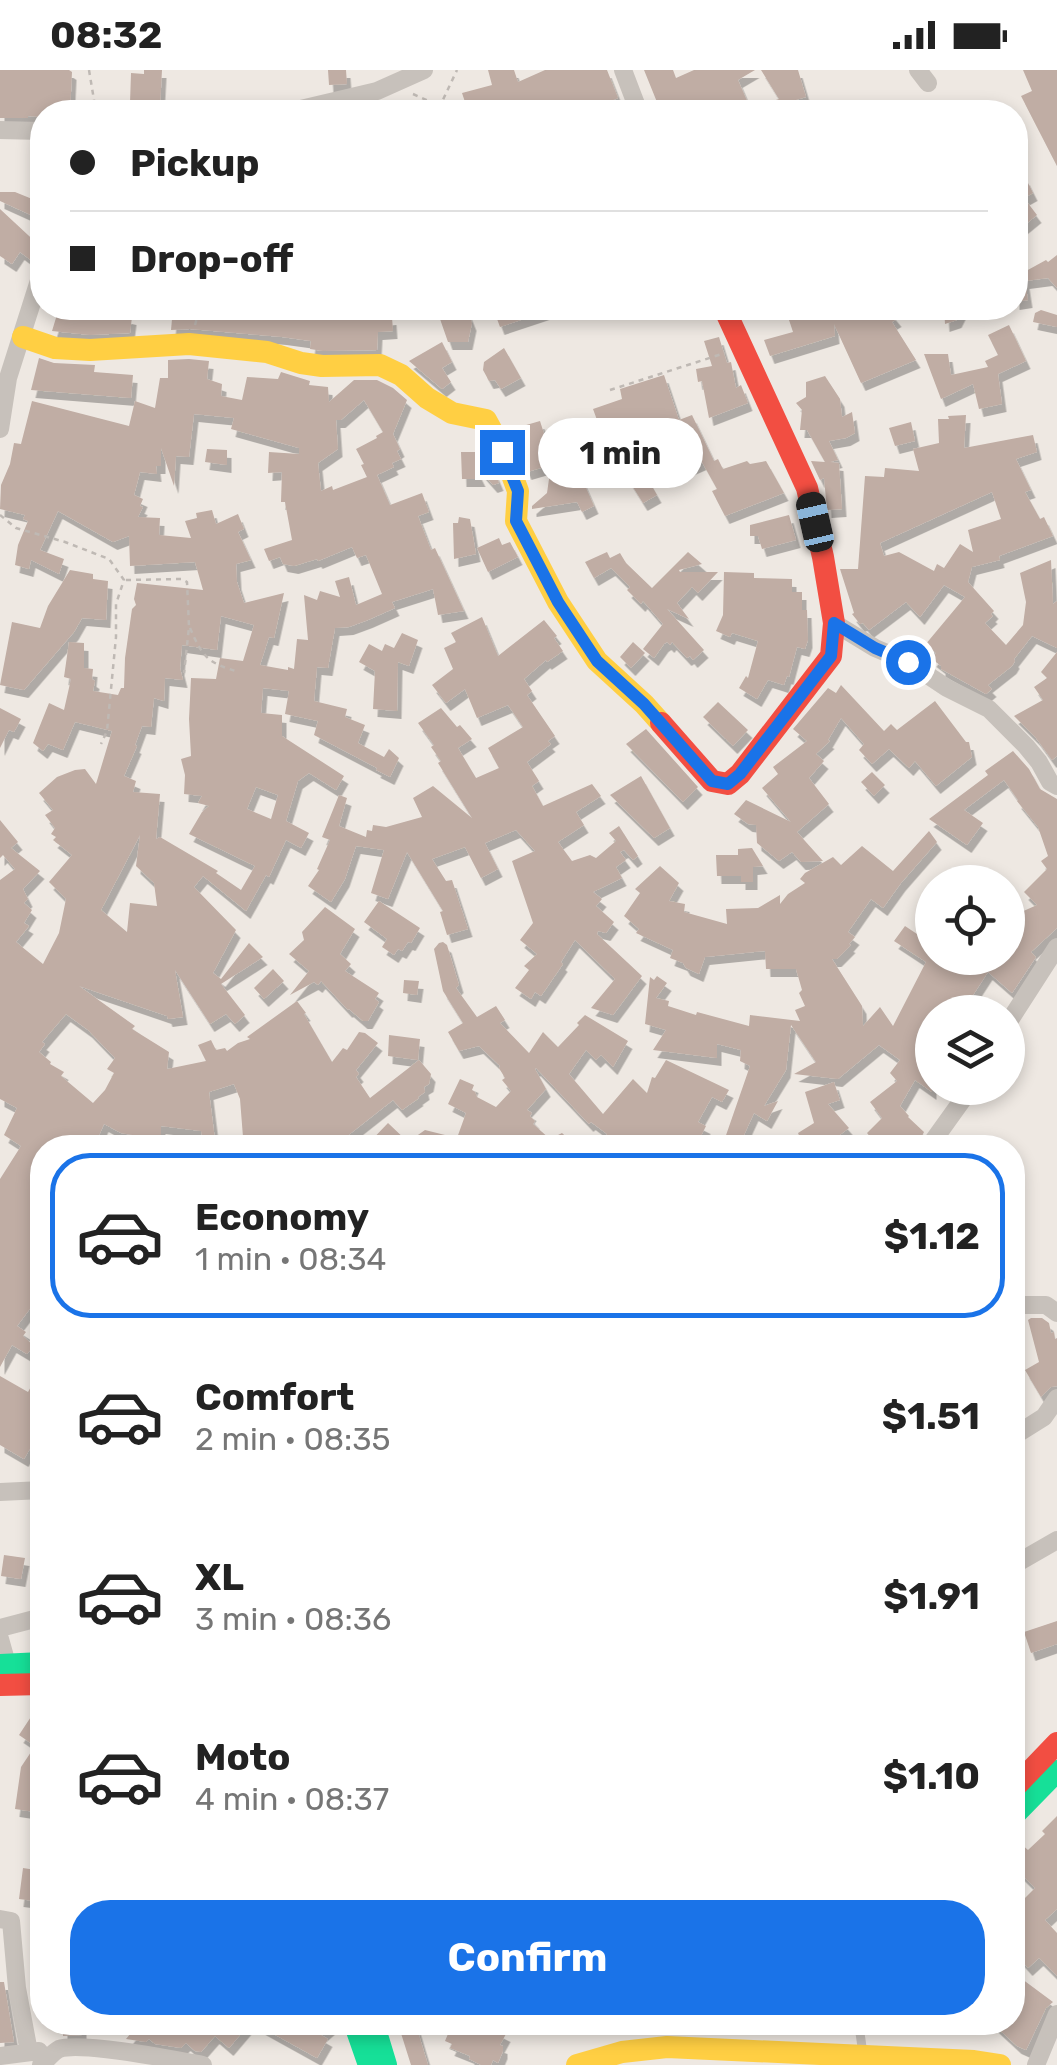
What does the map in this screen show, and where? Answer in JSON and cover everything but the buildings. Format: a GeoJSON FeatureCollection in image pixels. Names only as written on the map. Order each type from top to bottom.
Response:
{"type":"FeatureCollection","features":[{"type":"Feature","properties":{"kind":"street"},"geometry":{"type":"LineString","coordinates":[[337,100],[377,90],[424,70]]}},
{"type":"Feature","properties":{"kind":"street"},"geometry":{"type":"LineString","coordinates":[[624,70],[635,100]]}},
{"type":"Feature","properties":{"kind":"street"},"geometry":{"type":"LineString","coordinates":[[0,130],[30,131]]}},
{"type":"Feature","properties":{"kind":"street"},"geometry":{"type":"LineString","coordinates":[[0,429],[8,378],[30,313]]}},
{"type":"Feature","properties":{"kind":"street"},"geometry":{"type":"LineString","coordinates":[[23,337],[56,348],[109,350],[188,344],[266,352],[301,364],[380,365],[401,375],[452,413],[486,420],[518,491],[516,521],[558,602],[597,661],[644,704],[712,781],[728,784],[740,774],[831,656],[834,623],[824,556],[807,488],[729,320]]}},
{"type":"Feature","properties":{"kind":"street"},"geometry":{"type":"LineString","coordinates":[[834,623],[988,709],[1026,746],[1050,782],[1057,786]]}},
{"type":"Feature","properties":{"kind":"street"},"geometry":{"type":"LineString","coordinates":[[1025,997],[1057,947]]}},
{"type":"Feature","properties":{"kind":"street"},"geometry":{"type":"LineString","coordinates":[[937,1135],[959,1105]]}},
{"type":"Feature","properties":{"kind":"street"},"geometry":{"type":"LineString","coordinates":[[1025,1305],[1046,1305],[1057,1312]]}},
{"type":"Feature","properties":{"kind":"street"},"geometry":{"type":"LineString","coordinates":[[1025,1429],[1044,1417],[1057,1398]]}},
{"type":"Feature","properties":{"kind":"street"},"geometry":{"type":"LineString","coordinates":[[0,1492],[30,1491]]}},
{"type":"Feature","properties":{"kind":"street"},"geometry":{"type":"LineString","coordinates":[[1025,1558],[1057,1540]]}},
{"type":"Feature","properties":{"kind":"street"},"geometry":{"type":"LineString","coordinates":[[0,1628],[30,1620]]}},
{"type":"Feature","properties":{"kind":"street"},"geometry":{"type":"LineString","coordinates":[[0,1639],[2,1671]]}},
{"type":"Feature","properties":{"kind":"street"},"geometry":{"type":"LineString","coordinates":[[2,1671],[30,1665]]}},
{"type":"Feature","properties":{"kind":"street"},"geometry":{"type":"LineString","coordinates":[[2,1671],[30,1680]]}},
{"type":"Feature","properties":{"kind":"street"},"geometry":{"type":"LineString","coordinates":[[1025,1776],[1057,1743]]}},
{"type":"Feature","properties":{"kind":"street"},"geometry":{"type":"LineString","coordinates":[[1025,1804],[1057,1771]]}},
{"type":"Feature","properties":{"kind":"street"},"geometry":{"type":"LineString","coordinates":[[0,1919],[11,1921],[17,1988],[35,2058]]}},
{"type":"Feature","properties":{"kind":"street"},"geometry":{"type":"LineString","coordinates":[[1036,2065],[1057,2014]]}},
{"type":"Feature","properties":{"kind":"street"},"geometry":{"type":"LineString","coordinates":[[359,2035],[369,2065]]}},
{"type":"Feature","properties":{"kind":"street"},"geometry":{"type":"LineString","coordinates":[[377,2035],[386,2065]]}},
{"type":"Feature","properties":{"kind":"street"},"geometry":{"type":"LineString","coordinates":[[577,2065],[634,2050],[667,2048],[1000,2065]]}},
{"type":"Feature","properties":{"kind":"street"},"geometry":{"type":"LineString","coordinates":[[0,2056],[35,2058],[57,2050],[96,2050],[203,2065]]}},
{"type":"Feature","properties":{"kind":"lane"},"geometry":{"type":"LineString","coordinates":[[860,2035],[863,2056]]}},
{"type":"Feature","properties":{"kind":"path"},"geometry":{"type":"LineString","coordinates":[[90,70],[94,100]]}},
{"type":"Feature","properties":{"kind":"path"},"geometry":{"type":"LineString","coordinates":[[443,100],[457,70]]}},
{"type":"Feature","properties":{"kind":"path"},"geometry":{"type":"LineString","coordinates":[[610,390],[741,348]]}},
{"type":"Feature","properties":{"kind":"path"},"geometry":{"type":"LineString","coordinates":[[0,515],[16,528],[109,559],[124,580]]}},
{"type":"Feature","properties":{"kind":"path"},"geometry":{"type":"LineString","coordinates":[[124,580],[187,582],[189,627],[184,673]]}},
{"type":"Feature","properties":{"kind":"path"},"geometry":{"type":"LineString","coordinates":[[101,744],[107,731],[116,604],[124,580]]}},
{"type":"Feature","properties":{"kind":"path"},"geometry":{"type":"LineString","coordinates":[[189,627],[200,651],[214,664],[239,672]]}},
{"type":"Feature","properties":{"kind":"traffic: fast"},"geometry":{"type":"LineString","coordinates":[[0,1665],[30,1664]]}},
{"type":"Feature","properties":{"kind":"traffic: fast"},"geometry":{"type":"LineString","coordinates":[[1025,1804],[1057,1771]]}},
{"type":"Feature","properties":{"kind":"traffic: fast"},"geometry":{"type":"LineString","coordinates":[[359,2035],[369,2065]]}},
{"type":"Feature","properties":{"kind":"traffic: fast"},"geometry":{"type":"LineString","coordinates":[[377,2035],[386,2065]]}},
{"type":"Feature","properties":{"kind":"traffic: slow"},"geometry":{"type":"LineString","coordinates":[[23,337],[55,348],[90,350],[189,344],[267,352],[322,366],[380,365],[401,375],[452,413],[486,420],[518,491],[516,521],[558,602],[597,661],[661,723]]}},
{"type":"Feature","properties":{"kind":"traffic: slow"},"geometry":{"type":"LineString","coordinates":[[577,2065],[622,2052],[667,2047],[1000,2065]]}},
{"type":"Feature","properties":{"kind":"traffic: jam"},"geometry":{"type":"LineString","coordinates":[[661,723],[712,781],[728,784],[740,774],[831,656],[834,623],[807,488],[730,320]]}},
{"type":"Feature","properties":{"kind":"traffic: jam"},"geometry":{"type":"LineString","coordinates":[[0,1685],[30,1684]]}},
{"type":"Feature","properties":{"kind":"traffic: jam"},"geometry":{"type":"LineString","coordinates":[[1025,1776],[1057,1743]]}},
{"type":"Feature","properties":{"kind":"route"},"geometry":{"type":"LineString","coordinates":[[502,452],[518,491],[516,521],[558,602],[597,661],[644,704],[712,781],[728,784],[740,774],[831,656],[834,623],[875,648],[908,662]]}}]}
